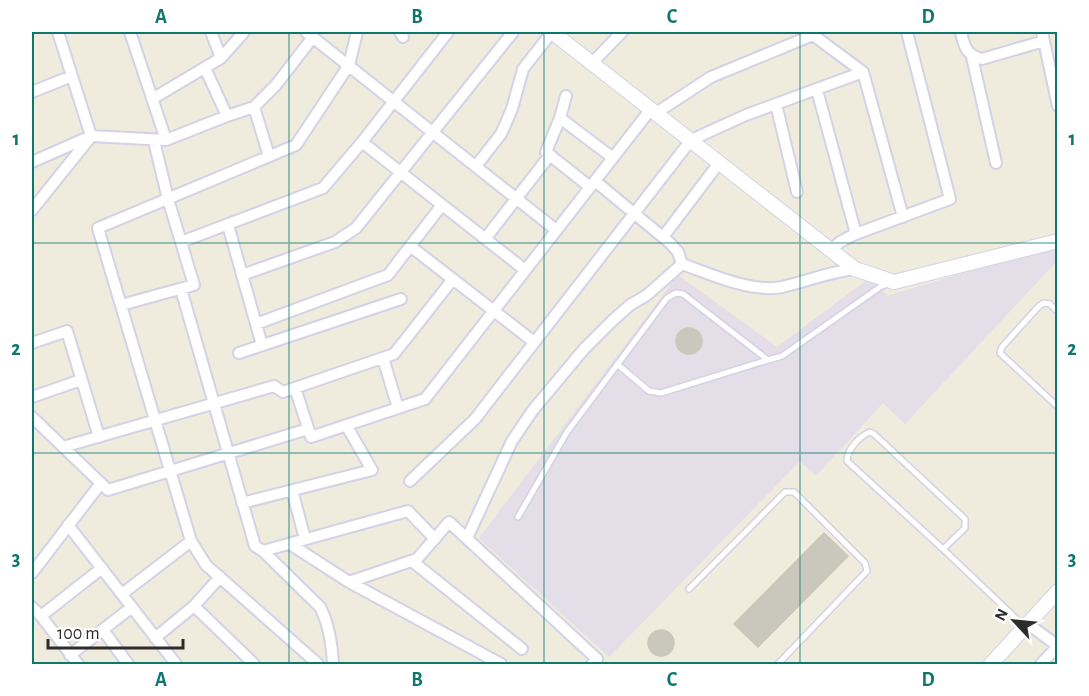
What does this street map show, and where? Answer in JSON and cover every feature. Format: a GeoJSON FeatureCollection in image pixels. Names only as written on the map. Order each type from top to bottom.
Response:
{"type":"FeatureCollection","features":[{"type":"Feature","properties":{"kind":"street"},"geometry":{"type":"LineString","coordinates":[[58,32],[91,136]]}},
{"type":"Feature","properties":{"kind":"street"},"geometry":{"type":"LineString","coordinates":[[130,32],[166,140]]}},
{"type":"Feature","properties":{"kind":"street"},"geometry":{"type":"LineString","coordinates":[[211,32],[220,58]]}},
{"type":"Feature","properties":{"kind":"street"},"geometry":{"type":"LineString","coordinates":[[152,99],[220,58],[244,32]]}},
{"type":"Feature","properties":{"kind":"street"},"geometry":{"type":"LineString","coordinates":[[318,664],[206,565],[191,541],[98,228],[296,145],[349,65],[357,32]]}},
{"type":"Feature","properties":{"kind":"street"},"geometry":{"type":"LineString","coordinates":[[181,242],[323,188],[448,32]]}},
{"type":"Feature","properties":{"kind":"street"},"geometry":{"type":"LineString","coordinates":[[242,275],[335,242],[356,228],[513,32]]}},
{"type":"Feature","properties":{"kind":"street"},"geometry":{"type":"LineString","coordinates":[[476,166],[501,134],[512,109],[523,69],[552,32],[855,269],[894,282],[1058,241]]}},
{"type":"Feature","properties":{"kind":"street"},"geometry":{"type":"LineString","coordinates":[[592,63],[622,32]]}},
{"type":"Feature","properties":{"kind":"street"},"geometry":{"type":"LineString","coordinates":[[831,249],[856,234],[950,199],[907,32]]}},
{"type":"Feature","properties":{"kind":"street"},"geometry":{"type":"LineString","coordinates":[[961,32],[964,46],[972,57],[996,163]]}},
{"type":"Feature","properties":{"kind":"street"},"geometry":{"type":"LineString","coordinates":[[295,388],[311,437],[425,399],[592,184],[653,111],[711,77],[814,33],[863,72],[903,217]]}},
{"type":"Feature","properties":{"kind":"street"},"geometry":{"type":"LineString","coordinates":[[32,162],[91,136],[166,140],[254,107],[276,84],[309,34],[556,230]]}},
{"type":"Feature","properties":{"kind":"street"},"geometry":{"type":"LineString","coordinates":[[972,57],[982,58],[1043,36],[1058,106]]}},
{"type":"Feature","properties":{"kind":"street"},"geometry":{"type":"LineString","coordinates":[[205,68],[227,116]]}},
{"type":"Feature","properties":{"kind":"street"},"geometry":{"type":"LineString","coordinates":[[410,481],[475,419],[691,140],[746,114],[863,72]]}},
{"type":"Feature","properties":{"kind":"street"},"geometry":{"type":"LineString","coordinates":[[32,92],[72,76]]}},
{"type":"Feature","properties":{"kind":"street"},"geometry":{"type":"LineString","coordinates":[[817,90],[856,234]]}},
{"type":"Feature","properties":{"kind":"street"},"geometry":{"type":"LineString","coordinates":[[566,96],[546,152],[634,213],[678,252],[682,264]]}},
{"type":"Feature","properties":{"kind":"street"},"geometry":{"type":"LineString","coordinates":[[776,104],[797,192]]}},
{"type":"Feature","properties":{"kind":"street"},"geometry":{"type":"LineString","coordinates":[[254,107],[269,156]]}},
{"type":"Feature","properties":{"kind":"street"},"geometry":{"type":"LineString","coordinates":[[560,118],[613,158]]}},
{"type":"Feature","properties":{"kind":"street"},"geometry":{"type":"LineString","coordinates":[[32,210],[91,136]]}},
{"type":"Feature","properties":{"kind":"street"},"geometry":{"type":"LineString","coordinates":[[121,305],[194,285],[154,141]]}},
{"type":"Feature","properties":{"kind":"street"},"geometry":{"type":"LineString","coordinates":[[362,142],[525,270]]}},
{"type":"Feature","properties":{"kind":"street"},"geometry":{"type":"LineString","coordinates":[[484,238],[550,155]]}},
{"type":"Feature","properties":{"kind":"street"},"geometry":{"type":"LineString","coordinates":[[663,237],[719,163]]}},
{"type":"Feature","properties":{"kind":"street"},"geometry":{"type":"LineString","coordinates":[[256,324],[388,275],[442,205]]}},
{"type":"Feature","properties":{"kind":"street"},"geometry":{"type":"LineString","coordinates":[[228,225],[262,345]]}},
{"type":"Feature","properties":{"kind":"street"},"geometry":{"type":"LineString","coordinates":[[410,246],[534,342]]}},
{"type":"Feature","properties":{"kind":"street"},"geometry":{"type":"LineString","coordinates":[[682,264],[721,278],[758,287],[780,287],[831,272],[855,269]]}},
{"type":"Feature","properties":{"kind":"street"},"geometry":{"type":"LineString","coordinates":[[467,538],[512,441],[533,410],[584,349],[612,321],[630,305],[647,295],[682,264]]}},
{"type":"Feature","properties":{"kind":"street"},"geometry":{"type":"LineString","coordinates":[[63,447],[274,386],[282,392],[394,354],[453,279]]}},
{"type":"Feature","properties":{"kind":"street"},"geometry":{"type":"LineString","coordinates":[[182,289],[255,546],[263,551],[320,607],[325,617],[333,664]]}},
{"type":"Feature","properties":{"kind":"street"},"geometry":{"type":"LineString","coordinates":[[239,353],[401,299]]}},
{"type":"Feature","properties":{"kind":"street"},"geometry":{"type":"LineString","coordinates":[[32,343],[67,331],[99,437]]}},
{"type":"Feature","properties":{"kind":"street"},"geometry":{"type":"LineString","coordinates":[[383,358],[398,408]]}},
{"type":"Feature","properties":{"kind":"street"},"geometry":{"type":"LineString","coordinates":[[32,397],[81,380]]}},
{"type":"Feature","properties":{"kind":"street"},"geometry":{"type":"LineString","coordinates":[[32,417],[108,490],[308,429]]}},
{"type":"Feature","properties":{"kind":"street"},"geometry":{"type":"LineString","coordinates":[[242,503],[372,470],[346,425]]}},
{"type":"Feature","properties":{"kind":"street"},"geometry":{"type":"LineString","coordinates":[[32,573],[101,483]]}},
{"type":"Feature","properties":{"kind":"street"},"geometry":{"type":"LineString","coordinates":[[292,490],[305,539]]}},
{"type":"Feature","properties":{"kind":"street"},"geometry":{"type":"LineString","coordinates":[[263,551],[408,511],[435,539]]}},
{"type":"Feature","properties":{"kind":"street"},"geometry":{"type":"LineString","coordinates":[[349,582],[417,560],[450,522],[597,659],[592,664]]}},
{"type":"Feature","properties":{"kind":"street"},"geometry":{"type":"LineString","coordinates":[[68,525],[176,664]]}},
{"type":"Feature","properties":{"kind":"street"},"geometry":{"type":"LineString","coordinates":[[122,594],[191,541]]}},
{"type":"Feature","properties":{"kind":"street"},"geometry":{"type":"LineString","coordinates":[[290,544],[349,582],[501,664]]}},
{"type":"Feature","properties":{"kind":"street"},"geometry":{"type":"LineString","coordinates":[[412,561],[522,649]]}},
{"type":"Feature","properties":{"kind":"street"},"geometry":{"type":"LineString","coordinates":[[41,616],[102,568]]}},
{"type":"Feature","properties":{"kind":"street"},"geometry":{"type":"LineString","coordinates":[[155,638],[194,606],[220,577]]}},
{"type":"Feature","properties":{"kind":"street"},"geometry":{"type":"LineString","coordinates":[[991,664],[1058,591]]}},
{"type":"Feature","properties":{"kind":"street"},"geometry":{"type":"LineString","coordinates":[[194,606],[254,664]]}},
{"type":"Feature","properties":{"kind":"street"},"geometry":{"type":"LineString","coordinates":[[32,607],[78,664]]}},
{"type":"Feature","properties":{"kind":"street"},"geometry":{"type":"LineString","coordinates":[[70,655],[132,607]]}},
{"type":"Feature","properties":{"kind":"street"},"geometry":{"type":"LineString","coordinates":[[1026,626],[1057,646],[1041,664]]}},
{"type":"Feature","properties":{"kind":"street"},"geometry":{"type":"LineString","coordinates":[[102,630],[128,664]]}},
{"type":"Feature","properties":{"kind":"lane"},"geometry":{"type":"LineString","coordinates":[[617,364],[648,391],[661,393],[782,356],[880,287],[894,282]]}},
{"type":"Feature","properties":{"kind":"lane"},"geometry":{"type":"LineString","coordinates":[[518,518],[567,432],[668,298],[676,293],[683,294],[768,360]]}},
{"type":"Feature","properties":{"kind":"lane"},"geometry":{"type":"LineString","coordinates":[[1058,312],[1050,304],[1040,305],[1000,352],[1058,407]]}},
{"type":"Feature","properties":{"kind":"lane"},"geometry":{"type":"LineString","coordinates":[[944,549],[964,528],[965,519],[874,434],[870,432],[866,434],[848,451],[847,461],[1026,626]]}},
{"type":"Feature","properties":{"kind":"lane"},"geometry":{"type":"LineString","coordinates":[[689,589],[785,492],[794,492],[865,563],[867,572],[778,664]]}},
{"type":"Feature","properties":{"kind":"shaded area"},"geometry":{"type":"Polygon","coordinates":[[[1057,250],[1057,261],[905,424],[883,403],[816,476],[800,461],[609,657],[479,538],[678,275],[777,347],[872,276],[887,296],[1037,251],[1057,250]]]}},
{"type":"Feature","properties":{"kind":"building"},"geometry":{"type":"Polygon","coordinates":[[[689,328],[698,332],[702,341],[698,350],[689,354],[680,350],[676,341],[680,332],[689,328]]]}},
{"type":"Feature","properties":{"kind":"building"},"geometry":{"type":"Polygon","coordinates":[[[824,533],[848,556],[758,647],[734,624],[824,533]]]}},
{"type":"Feature","properties":{"kind":"building"},"geometry":{"type":"Polygon","coordinates":[[[661,630],[670,634],[674,643],[670,652],[661,656],[652,652],[648,643],[652,634],[661,630]]]}}]}
